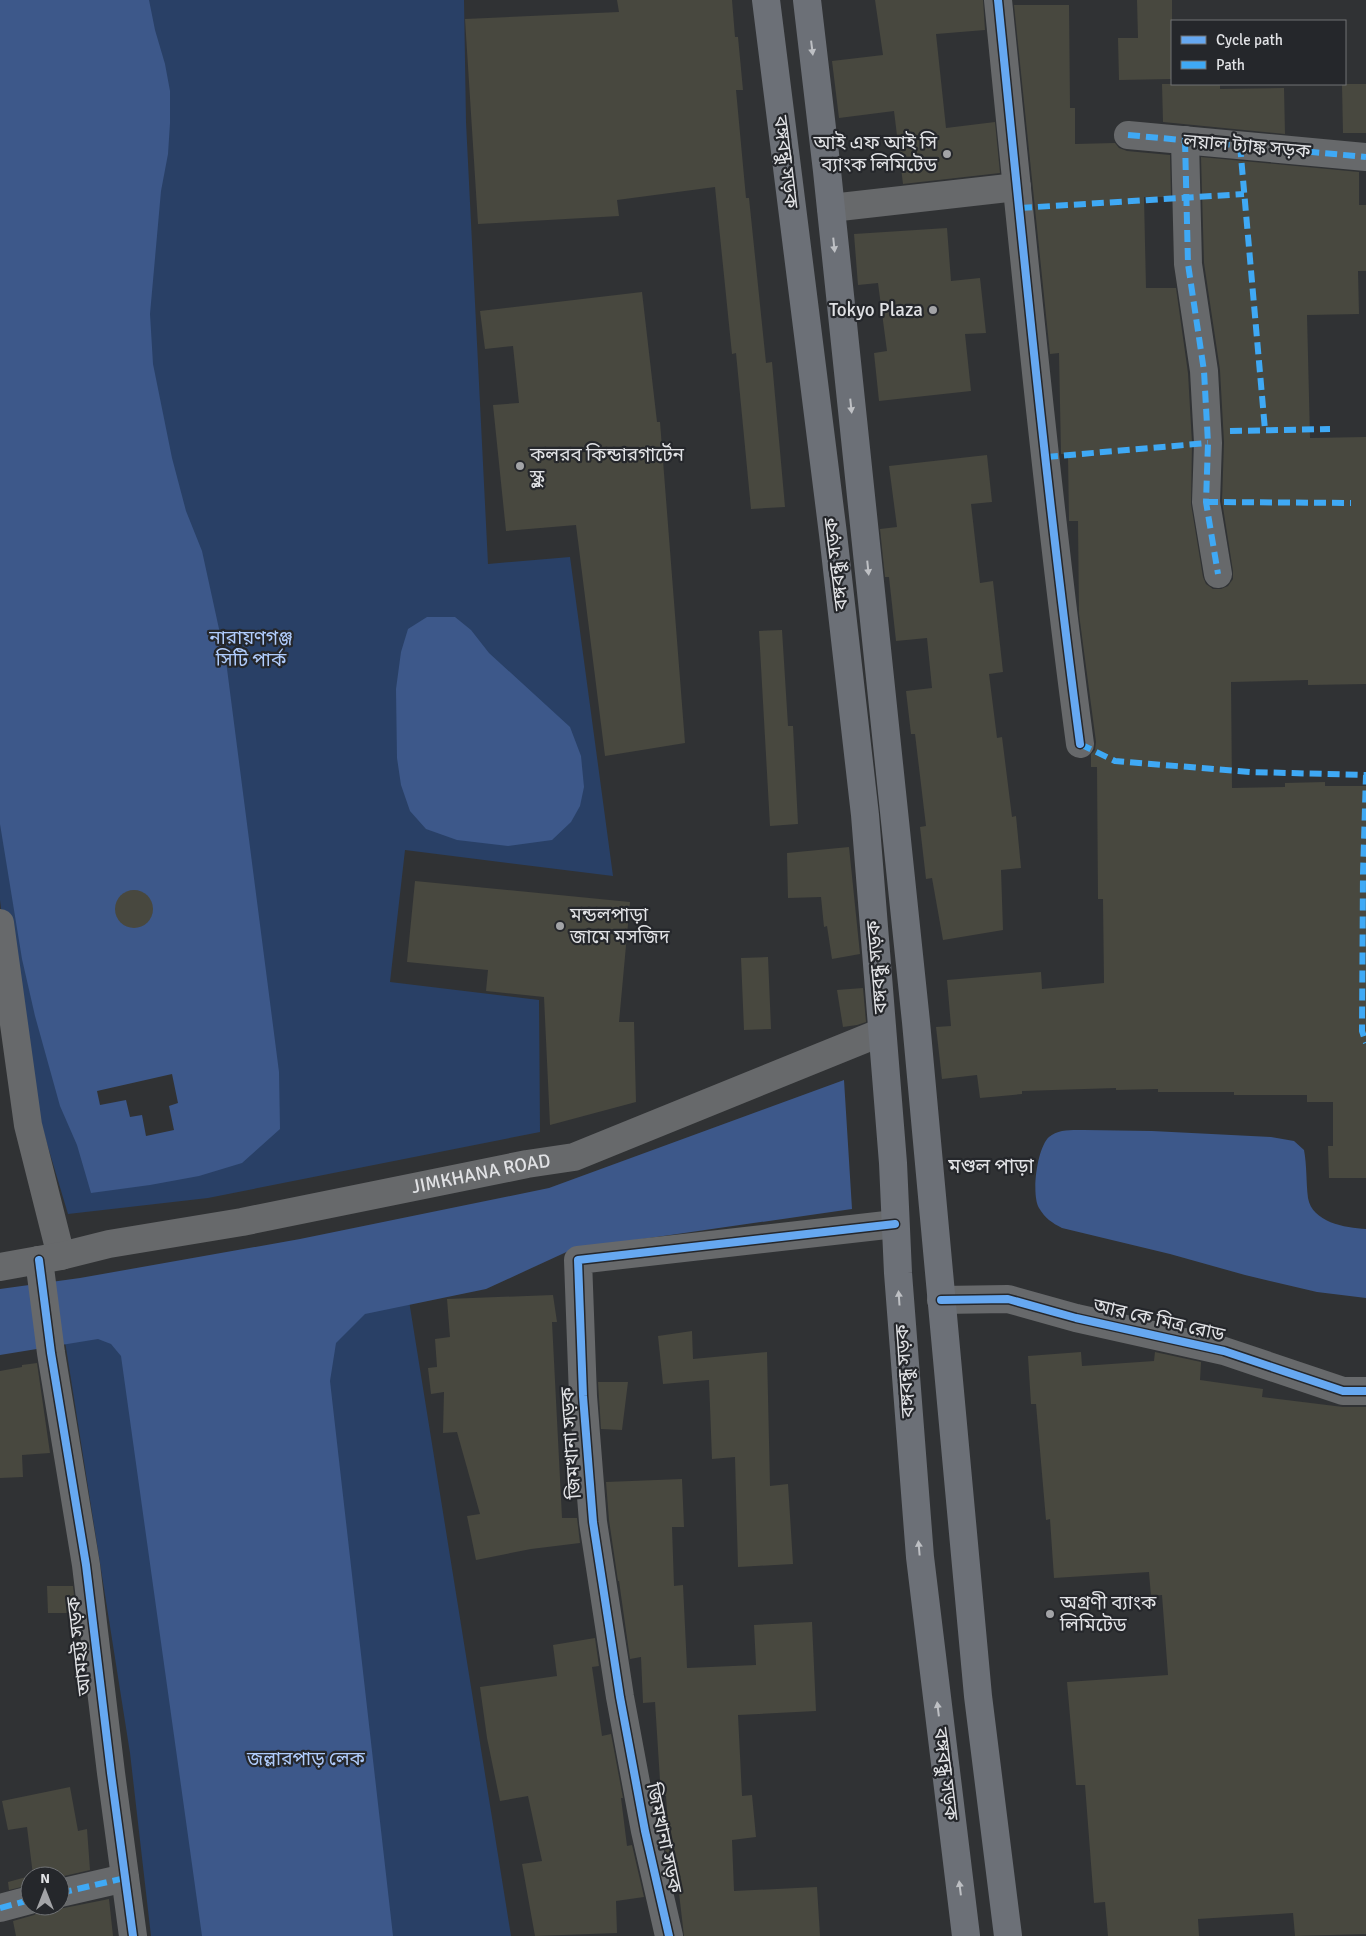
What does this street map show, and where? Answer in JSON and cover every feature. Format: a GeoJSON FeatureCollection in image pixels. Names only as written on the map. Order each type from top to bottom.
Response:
{"type":"FeatureCollection","features":[{"type":"Feature","properties":{"kind":"main road","name":"বঙ্গবন্ধু সড়ক"},"geometry":{"type":"LineString","coordinates":[[766,0],[836,563],[865,815],[893,1163],[908,1418],[920,1557],[966,1936]]}},
{"type":"Feature","properties":{"kind":"main road","name":"বঙ্গবন্ধু সড়ক"},"geometry":{"type":"LineString","coordinates":[[807,0],[831,208],[916,1022],[978,1696],[1008,1936]]}},
{"type":"Feature","properties":{"kind":"street"},"geometry":{"type":"LineString","coordinates":[[998,0],[1064,621],[1080,744]]}},
{"type":"Feature","properties":{"kind":"street","name":"লয়াল ট্যাঙ্ক সড়ক"},"geometry":{"type":"LineString","coordinates":[[1128,135],[1366,157]]}},
{"type":"Feature","properties":{"kind":"street"},"geometry":{"type":"LineString","coordinates":[[1185,140],[1188,264],[1204,371],[1208,443],[1206,502],[1218,574]]}},
{"type":"Feature","properties":{"kind":"street"},"geometry":{"type":"LineString","coordinates":[[831,208],[1017,187]]}},
{"type":"Feature","properties":{"kind":"street","name":"আমহট্ট সড়ক"},"geometry":{"type":"LineString","coordinates":[[0,922],[47,1263],[51,1353],[86,1565],[133,1936]]}},
{"type":"Feature","properties":{"kind":"street","name":"JIMKHANA ROAD"},"geometry":{"type":"LineString","coordinates":[[0,1267],[47,1263],[110,1244],[242,1222],[527,1164],[574,1157],[882,1032]]}},
{"type":"Feature","properties":{"kind":"street","name":"জিমখানা সড়ক"},"geometry":{"type":"LineString","coordinates":[[669,1936],[645,1831],[620,1697],[593,1522],[583,1396],[578,1260],[896,1224]]}},
{"type":"Feature","properties":{"kind":"street","name":"আর কে মিত্র রোড"},"geometry":{"type":"LineString","coordinates":[[941,1300],[1008,1299],[1076,1318],[1224,1351],[1343,1391],[1366,1391]]}},
{"type":"Feature","properties":{"kind":"street"},"geometry":{"type":"LineString","coordinates":[[70,1891],[125,1878]]}},
{"type":"Feature","properties":{"kind":"street"},"geometry":{"type":"LineString","coordinates":[[0,1908],[20,1903]]}},
{"type":"Feature","properties":{"kind":"green space","name":"নারায়ণগঞ্জ সিটি পার্ক"},"geometry":{"type":"Polygon","coordinates":[[[0,0],[464,0],[466,122],[488,564],[570,557],[613,876],[405,850],[390,982],[539,1000],[540,1132],[208,1198],[68,1214],[30,1087],[7,957],[0,900],[0,0]]]}},
{"type":"Feature","properties":{"kind":"green space","name":"জল্লারপাড় লেক"},"geometry":{"type":"Polygon","coordinates":[[[406,1282],[511,1936],[151,1936],[130,1753],[64,1335],[406,1282]]]}},
{"type":"Feature","properties":{"kind":"shaded area"},"geometry":{"type":"Polygon","coordinates":[[[0,0],[149,0],[170,91],[168,154],[161,191],[150,314],[153,364],[172,458],[186,511],[202,551],[226,661],[279,1072],[280,1129],[242,1163],[199,1176],[91,1193],[77,1145],[60,1106],[35,1016],[22,959],[0,824],[0,0]]]}},
{"type":"Feature","properties":{"kind":"shaded area"},"geometry":{"type":"Polygon","coordinates":[[[427,617],[455,617],[471,630],[489,653],[570,727],[581,756],[584,787],[580,806],[571,822],[552,840],[508,846],[457,840],[426,829],[410,811],[401,785],[397,758],[396,689],[401,652],[408,629],[427,617]]]}},
{"type":"Feature","properties":{"kind":"shaded area"},"geometry":{"type":"Polygon","coordinates":[[[844,1080],[852,1209],[573,1249],[486,1289],[365,1314],[336,1343],[330,1381],[393,1936],[202,1936],[121,1356],[111,1344],[98,1339],[0,1355],[0,1289],[80,1278],[300,1239],[549,1188],[844,1080]]]}},
{"type":"Feature","properties":{"kind":"shaded area"},"geometry":{"type":"Polygon","coordinates":[[[1066,1130],[1152,1131],[1271,1137],[1294,1141],[1304,1150],[1308,1198],[1316,1213],[1339,1225],[1366,1229],[1366,1298],[1317,1292],[1245,1275],[1170,1254],[1062,1228],[1055,1224],[1044,1215],[1037,1201],[1035,1182],[1041,1151],[1049,1137],[1053,1134],[1066,1130]]]}},
{"type":"Feature","properties":{"kind":"pier"},"geometry":{"type":"Polygon","coordinates":[[[172,1074],[178,1103],[169,1106],[174,1130],[146,1136],[142,1115],[130,1117],[126,1100],[100,1105],[97,1091],[172,1074]]]}},
{"type":"Feature","properties":{"kind":"building"},"geometry":{"type":"Polygon","coordinates":[[[617,0],[732,0],[735,37],[738,37],[743,90],[736,90],[746,198],[749,198],[766,363],[772,362],[785,507],[751,509],[736,353],[732,354],[715,187],[617,200],[619,216],[478,224],[465,19],[619,12],[617,0]]]}},
{"type":"Feature","properties":{"kind":"building"},"geometry":{"type":"Polygon","coordinates":[[[875,0],[983,0],[985,30],[936,34],[946,128],[995,122],[1000,173],[903,184],[894,111],[839,118],[832,61],[883,55],[875,0]]]}},
{"type":"Feature","properties":{"kind":"building"},"geometry":{"type":"Polygon","coordinates":[[[1137,0],[1172,0],[1171,79],[1119,80],[1118,38],[1138,38],[1137,0]]]}},
{"type":"Feature","properties":{"kind":"building"},"geometry":{"type":"Polygon","coordinates":[[[1014,5],[1069,5],[1070,108],[1075,108],[1075,144],[1115,143],[1119,148],[1127,151],[1170,155],[1171,197],[1144,197],[1146,288],[1176,288],[1188,373],[1192,443],[1191,504],[1203,577],[1206,584],[1213,589],[1221,589],[1228,586],[1233,579],[1233,571],[1222,501],[1224,442],[1220,370],[1204,263],[1201,157],[1359,172],[1359,205],[1366,205],[1366,271],[1358,271],[1359,314],[1307,315],[1310,438],[1366,437],[1366,684],[1308,685],[1308,680],[1231,682],[1232,788],[1285,787],[1285,783],[1325,782],[1325,786],[1366,786],[1366,1178],[1329,1178],[1328,1146],[1333,1146],[1333,1102],[1307,1102],[1307,1095],[1234,1095],[1234,1092],[1158,1092],[1158,1089],[1116,1090],[1116,1088],[1022,1091],[1022,1094],[980,1098],[977,1075],[942,1079],[936,1027],[951,1026],[947,980],[1041,972],[1042,989],[1104,983],[1103,899],[1098,899],[1097,767],[1091,767],[1091,754],[1095,750],[1096,742],[1079,614],[1078,521],[1069,521],[1068,454],[1061,454],[1059,353],[1050,354],[1014,5]]]}},
{"type":"Feature","properties":{"kind":"building"},"geometry":{"type":"Polygon","coordinates":[[[1162,84],[1220,85],[1220,89],[1284,88],[1285,134],[1163,122],[1162,84]]]}},
{"type":"Feature","properties":{"kind":"building"},"geometry":{"type":"Polygon","coordinates":[[[1366,84],[1366,133],[1343,133],[1342,85],[1366,84]]]}},
{"type":"Feature","properties":{"kind":"building"},"geometry":{"type":"Polygon","coordinates":[[[947,228],[951,281],[980,278],[986,333],[965,334],[971,391],[879,401],[874,353],[887,351],[878,283],[858,285],[854,234],[947,228]]]}},
{"type":"Feature","properties":{"kind":"building"},"geometry":{"type":"Polygon","coordinates":[[[642,292],[657,422],[660,422],[685,743],[605,756],[576,525],[506,531],[493,405],[519,403],[513,346],[485,349],[480,311],[642,292]]]}},
{"type":"Feature","properties":{"kind":"building"},"geometry":{"type":"Polygon","coordinates":[[[987,455],[992,502],[971,504],[980,583],[993,581],[1003,672],[989,674],[997,738],[1002,737],[1012,817],[1016,816],[1021,868],[1001,870],[1003,930],[943,940],[932,878],[926,879],[920,827],[926,826],[915,734],[911,734],[906,691],[932,688],[927,638],[896,641],[889,577],[885,577],[880,529],[897,527],[889,466],[987,455]]]}},
{"type":"Feature","properties":{"kind":"building"},"geometry":{"type":"Polygon","coordinates":[[[782,630],[788,726],[793,726],[798,824],[770,826],[759,631],[782,630]]]}},
{"type":"Feature","properties":{"kind":"building"},"geometry":{"type":"Polygon","coordinates":[[[849,847],[860,954],[832,959],[827,926],[824,927],[821,897],[788,898],[787,853],[849,847]]]}},
{"type":"Feature","properties":{"kind":"building"},"geometry":{"type":"Polygon","coordinates":[[[415,881],[630,902],[619,1022],[634,1022],[636,1102],[550,1125],[544,997],[486,991],[488,970],[407,962],[415,881]]]}},
{"type":"Feature","properties":{"kind":"building"},"geometry":{"type":"Polygon","coordinates":[[[134,890],[141,891],[147,896],[152,902],[152,916],[147,922],[141,927],[134,928],[127,927],[121,922],[116,916],[115,909],[116,902],[121,896],[127,891],[134,890]]]}},
{"type":"Feature","properties":{"kind":"building"},"geometry":{"type":"Polygon","coordinates":[[[768,957],[771,1029],[744,1030],[741,958],[768,957]]]}},
{"type":"Feature","properties":{"kind":"building"},"geometry":{"type":"Polygon","coordinates":[[[863,988],[866,1022],[843,1027],[837,990],[863,988]]]}},
{"type":"Feature","properties":{"kind":"building"},"geometry":{"type":"Polygon","coordinates":[[[553,1295],[557,1322],[552,1322],[562,1518],[577,1518],[580,1543],[531,1549],[476,1560],[467,1516],[480,1514],[457,1432],[443,1433],[444,1392],[431,1394],[428,1368],[437,1367],[435,1339],[450,1337],[447,1299],[553,1295]]]}},
{"type":"Feature","properties":{"kind":"building"},"geometry":{"type":"Polygon","coordinates":[[[692,1331],[693,1359],[767,1352],[770,1486],[788,1484],[793,1564],[738,1567],[735,1457],[712,1459],[709,1380],[663,1384],[658,1336],[692,1331]]]}},
{"type":"Feature","properties":{"kind":"building"},"geometry":{"type":"Polygon","coordinates":[[[1081,1352],[1082,1366],[1154,1361],[1155,1352],[1201,1362],[1200,1380],[1263,1389],[1262,1397],[1343,1407],[1366,1407],[1366,1934],[1295,1936],[1293,1913],[1198,1919],[1199,1936],[1108,1936],[1105,1902],[1094,1903],[1085,1785],[1076,1785],[1067,1682],[1168,1675],[1162,1595],[1151,1596],[1149,1572],[1054,1578],[1050,1519],[1046,1520],[1036,1404],[1031,1404],[1028,1356],[1081,1352]]]}},
{"type":"Feature","properties":{"kind":"building"},"geometry":{"type":"Polygon","coordinates":[[[37,1363],[50,1453],[22,1455],[23,1477],[0,1478],[0,1371],[37,1363]]]}},
{"type":"Feature","properties":{"kind":"building"},"geometry":{"type":"Polygon","coordinates":[[[598,1382],[628,1382],[622,1430],[601,1429],[598,1382]]]}},
{"type":"Feature","properties":{"kind":"building"},"geometry":{"type":"Polygon","coordinates":[[[682,1479],[684,1527],[672,1527],[674,1586],[683,1585],[687,1668],[756,1665],[754,1625],[812,1622],[816,1711],[738,1715],[742,1796],[752,1795],[756,1837],[732,1840],[734,1891],[817,1887],[820,1936],[684,1936],[679,1893],[675,1893],[664,1844],[664,1838],[669,1837],[666,1796],[661,1796],[655,1702],[643,1703],[641,1657],[630,1659],[609,1520],[606,1482],[682,1479]]]}},
{"type":"Feature","properties":{"kind":"building"},"geometry":{"type":"Polygon","coordinates":[[[47,1586],[73,1586],[76,1613],[48,1613],[47,1586]]]}},
{"type":"Feature","properties":{"kind":"building"},"geometry":{"type":"Polygon","coordinates":[[[595,1638],[599,1666],[592,1667],[602,1736],[611,1734],[623,1798],[621,1798],[627,1846],[632,1845],[644,1897],[616,1901],[617,1933],[535,1936],[522,1864],[542,1861],[528,1796],[500,1801],[487,1738],[480,1687],[557,1676],[553,1645],[595,1638]]]}},
{"type":"Feature","properties":{"kind":"building"},"geometry":{"type":"Polygon","coordinates":[[[70,1787],[78,1831],[87,1829],[90,1870],[70,1875],[70,1866],[32,1866],[27,1827],[8,1830],[2,1801],[70,1787]]]}},
{"type":"Feature","properties":{"kind":"building"},"geometry":{"type":"Polygon","coordinates":[[[20,1879],[20,1887],[9,1890],[8,1882],[20,1879]]]}},
{"type":"Feature","properties":{"kind":"building"},"geometry":{"type":"Polygon","coordinates":[[[109,1899],[113,1936],[16,1936],[13,1921],[30,1916],[70,1916],[70,1907],[109,1899]]]}},
{"type":"Feature","properties":{"kind":"marked path"},"geometry":{"type":"LineString","coordinates":[[1128,135],[1366,157]]}},
{"type":"Feature","properties":{"kind":"marked path"},"geometry":{"type":"LineString","coordinates":[[1185,140],[1188,264],[1204,371],[1208,443],[1206,502],[1218,574]]}},
{"type":"Feature","properties":{"kind":"marked path"},"geometry":{"type":"LineString","coordinates":[[1240,145],[1265,430]]}},
{"type":"Feature","properties":{"kind":"marked path"},"geometry":{"type":"LineString","coordinates":[[1020,208],[1244,194]]}},
{"type":"Feature","properties":{"kind":"marked path"},"geometry":{"type":"LineString","coordinates":[[1230,431],[1330,429]]}},
{"type":"Feature","properties":{"kind":"marked path"},"geometry":{"type":"LineString","coordinates":[[1046,457],[1208,443]]}},
{"type":"Feature","properties":{"kind":"marked path"},"geometry":{"type":"LineString","coordinates":[[1206,502],[1351,503]]}},
{"type":"Feature","properties":{"kind":"marked path"},"geometry":{"type":"LineString","coordinates":[[1080,744],[1115,761],[1250,772],[1366,775],[1362,1031],[1366,1043]]}},
{"type":"Feature","properties":{"kind":"marked path"},"geometry":{"type":"LineString","coordinates":[[70,1891],[125,1878]]}},
{"type":"Feature","properties":{"kind":"marked path"},"geometry":{"type":"LineString","coordinates":[[0,1908],[20,1903]]}},
{"type":"Feature","properties":{"kind":"cycle path"},"geometry":{"type":"LineString","coordinates":[[998,0],[1046,465],[1080,744]]}},
{"type":"Feature","properties":{"kind":"cycle path"},"geometry":{"type":"LineString","coordinates":[[669,1936],[645,1831],[620,1697],[593,1522],[583,1396],[578,1260],[895,1224]]}},
{"type":"Feature","properties":{"kind":"cycle path"},"geometry":{"type":"LineString","coordinates":[[39,1260],[51,1353],[86,1565],[133,1936]]}},
{"type":"Feature","properties":{"kind":"cycle path"},"geometry":{"type":"LineString","coordinates":[[941,1300],[1008,1299],[1076,1318],[1224,1351],[1343,1391],[1366,1391]]}},
{"type":"Feature","properties":{"kind":"place","name":"আই এফ আই সি ব্যাংক লিমিটেড"},"geometry":{"type":"Point","coordinates":[947,154]}},
{"type":"Feature","properties":{"kind":"place","name":"Tokyo Plaza"},"geometry":{"type":"Point","coordinates":[933,310]}},
{"type":"Feature","properties":{"kind":"place","name":"কলরব কিন্ডারগার্টেন স্কুল"},"geometry":{"type":"Point","coordinates":[520,466]}},
{"type":"Feature","properties":{"kind":"place","name":"মন্ডলপাড়া জামে মসজিদ"},"geometry":{"type":"Point","coordinates":[560,926]}},
{"type":"Feature","properties":{"kind":"place","name":"অগ্রণী ব্যাংক লিমিটেড"},"geometry":{"type":"Point","coordinates":[1050,1614]}},
{"type":"Feature","properties":{"kind":"district","name":"মণ্ডল পাড়া"},"geometry":{"type":"Point","coordinates":[991,1166]}}]}
